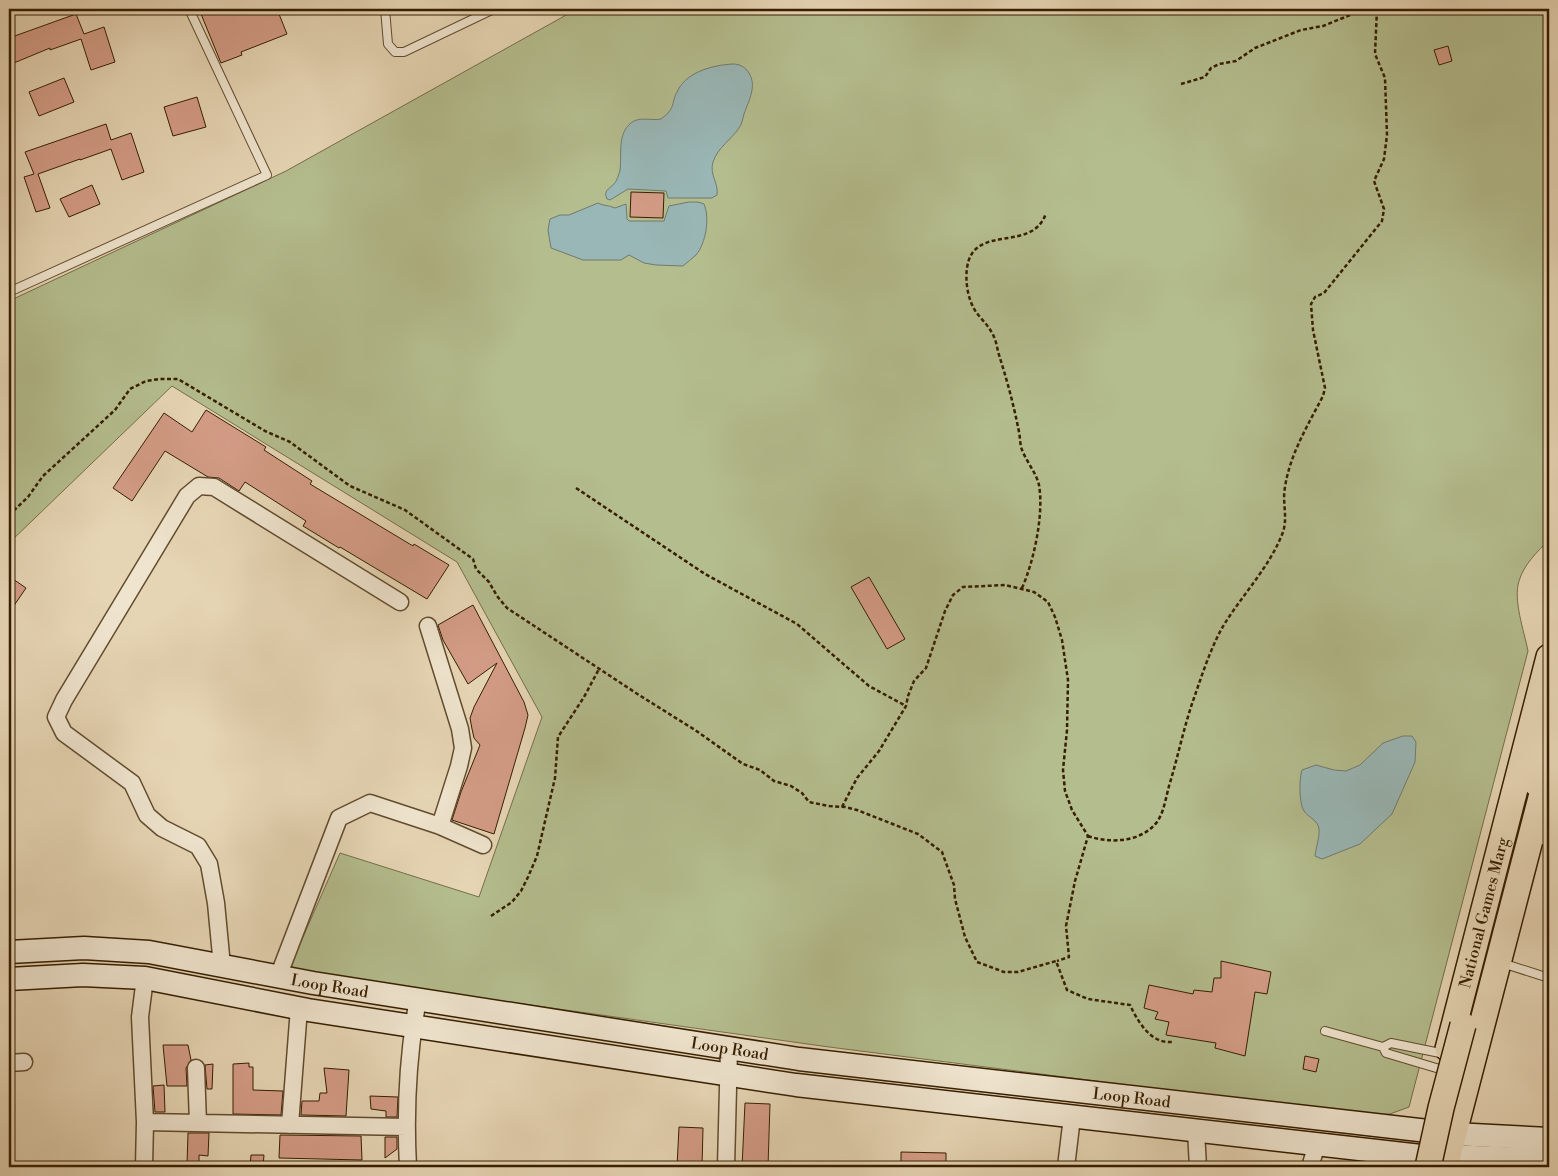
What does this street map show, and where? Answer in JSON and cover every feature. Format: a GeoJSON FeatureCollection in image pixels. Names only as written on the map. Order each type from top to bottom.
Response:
{"type":"FeatureCollection","features":[{"type":"Feature","properties":{"kind":"main road","name":"National Games Marg"},"geometry":{"type":"LineString","coordinates":[[1436,1159],[1427,1130],[1549,657]]}},
{"type":"Feature","properties":{"kind":"main road"},"geometry":{"type":"LineString","coordinates":[[1436,1159],[1549,694]]}},
{"type":"Feature","properties":{"kind":"main road"},"geometry":{"type":"LineString","coordinates":[[1468,1026],[1549,735]]}},
{"type":"Feature","properties":{"kind":"main road","name":"National Games Marg"},"geometry":{"type":"LineString","coordinates":[[1436,1159],[1498,961],[1540,840],[1549,767]]}},
{"type":"Feature","properties":{"kind":"main road","name":"Loop Road"},"geometry":{"type":"LineString","coordinates":[[9,952],[84,948],[149,952],[278,977],[799,1059],[1427,1130]]}},
{"type":"Feature","properties":{"kind":"main road","name":"Loop Road"},"geometry":{"type":"LineString","coordinates":[[9,978],[83,975],[146,978],[299,1008],[796,1085],[1436,1159]]}},
{"type":"Feature","properties":{"kind":"main road"},"geometry":{"type":"LineString","coordinates":[[1436,1159],[1549,1139]]}},
{"type":"Feature","properties":{"kind":"main road"},"geometry":{"type":"LineString","coordinates":[[1436,1159],[1549,1160]]}},
{"type":"Feature","properties":{"kind":"street"},"geometry":{"type":"LineString","coordinates":[[222,966],[216,903],[209,864],[198,846],[162,828],[147,815],[132,783],[64,733],[56,716],[187,496],[199,486],[214,487],[400,602]]}},
{"type":"Feature","properties":{"kind":"street"},"geometry":{"type":"LineString","coordinates":[[428,626],[460,730],[463,748],[440,826]]}},
{"type":"Feature","properties":{"kind":"street"},"geometry":{"type":"LineString","coordinates":[[278,977],[339,818],[370,803],[440,826],[484,845]]}},
{"type":"Feature","properties":{"kind":"street"},"geometry":{"type":"LineString","coordinates":[[144,1167],[145,1122],[140,1017],[146,978]]}},
{"type":"Feature","properties":{"kind":"street"},"geometry":{"type":"LineString","coordinates":[[408,1167],[406,1127],[413,1026],[418,999]]}},
{"type":"Feature","properties":{"kind":"street"},"geometry":{"type":"LineString","coordinates":[[290,1125],[299,1008]]}},
{"type":"Feature","properties":{"kind":"street"},"geometry":{"type":"LineString","coordinates":[[726,1167],[729,1048]]}},
{"type":"Feature","properties":{"kind":"street"},"geometry":{"type":"LineString","coordinates":[[196,1068],[198,1123]]}},
{"type":"Feature","properties":{"kind":"street"},"geometry":{"type":"LineString","coordinates":[[1066,1167],[1072,1117]]}},
{"type":"Feature","properties":{"kind":"street"},"geometry":{"type":"LineString","coordinates":[[145,1122],[406,1127]]}},
{"type":"Feature","properties":{"kind":"street"},"geometry":{"type":"LineString","coordinates":[[1196,1131],[1198,1167]]}},
{"type":"Feature","properties":{"kind":"street"},"geometry":{"type":"LineString","coordinates":[[1310,1167],[1317,1144]]}},
{"type":"Feature","properties":{"kind":"lane"},"geometry":{"type":"LineString","coordinates":[[9,292],[267,175],[189,9]]}},
{"type":"Feature","properties":{"kind":"lane"},"geometry":{"type":"LineString","coordinates":[[385,9],[388,44],[395,52],[404,52],[494,9]]}},
{"type":"Feature","properties":{"kind":"lane"},"geometry":{"type":"LineString","coordinates":[[1498,961],[1549,978]]}},
{"type":"Feature","properties":{"kind":"lane"},"geometry":{"type":"LineString","coordinates":[[1325,1032],[1383,1047],[1391,1043],[1445,1063]]}},
{"type":"Feature","properties":{"kind":"lane"},"geometry":{"type":"LineString","coordinates":[[1383,1047],[1386,1052],[1445,1063]]}},
{"type":"Feature","properties":{"kind":"path"},"geometry":{"type":"LineString","coordinates":[[1181,84],[1205,77],[1211,68],[1219,64],[1236,61],[1255,48],[1301,30],[1323,26],[1365,9]]}},
{"type":"Feature","properties":{"kind":"path"},"geometry":{"type":"LineString","coordinates":[[842,807],[857,778],[879,750],[906,706],[914,680],[926,668],[944,611],[953,595],[963,587],[1005,585],[1034,592],[1048,602],[1062,640],[1068,680],[1068,721],[1063,770],[1065,791],[1072,810],[1088,836],[1107,840],[1129,838],[1144,834],[1158,821],[1176,766],[1192,703],[1211,652],[1222,629],[1263,568],[1283,532],[1285,515],[1284,489],[1287,475],[1294,454],[1325,388],[1313,330],[1311,304],[1315,297],[1324,293],[1382,221],[1384,208],[1374,181],[1384,159],[1387,135],[1385,78],[1375,54],[1376,9]]}},
{"type":"Feature","properties":{"kind":"path"},"geometry":{"type":"LineString","coordinates":[[1022,588],[1028,575],[1037,537],[1039,512],[1038,484],[1022,447],[1007,382],[993,334],[971,302],[966,280],[969,256],[975,248],[991,240],[1012,238],[1038,226],[1044,220],[1046,212]]}},
{"type":"Feature","properties":{"kind":"path"},"geometry":{"type":"LineString","coordinates":[[9,515],[28,497],[43,476],[115,410],[130,389],[146,380],[159,378],[178,379],[265,431],[290,442],[350,486],[405,510],[473,559],[476,569],[489,582],[507,608],[639,696],[690,726],[743,764],[760,770],[774,781],[791,786],[809,802],[857,810],[918,834],[942,852],[954,885],[955,899],[965,937],[977,962],[1004,972],[1018,972],[1056,962],[1068,956],[1066,926],[1075,881],[1088,836]]}},
{"type":"Feature","properties":{"kind":"path"},"geometry":{"type":"LineString","coordinates":[[576,488],[705,574],[797,624],[869,686],[906,706]]}},
{"type":"Feature","properties":{"kind":"path"},"geometry":{"type":"LineString","coordinates":[[491,916],[512,902],[521,891],[528,877],[537,856],[555,778],[558,737],[584,697],[599,669]]}},
{"type":"Feature","properties":{"kind":"path"},"geometry":{"type":"LineString","coordinates":[[1056,962],[1067,990],[1088,999],[1130,1005],[1135,1016],[1148,1033],[1159,1040],[1172,1042]]}},
{"type":"Feature","properties":{"kind":"green space"},"geometry":{"type":"Polygon","coordinates":[[[577,9],[1549,9],[1549,540],[1528,563],[1519,581],[1518,606],[1528,651],[1409,1107],[1390,1114],[1370,1116],[829,1047],[288,971],[340,853],[479,897],[542,717],[457,562],[172,386],[9,543],[9,301],[286,171],[577,9]]]}},
{"type":"Feature","properties":{"kind":"water"},"geometry":{"type":"Polygon","coordinates":[[[733,64],[740,65],[747,71],[751,78],[752,88],[740,126],[718,152],[713,162],[712,171],[717,187],[717,195],[712,198],[668,198],[666,191],[628,189],[610,200],[607,199],[606,192],[615,183],[620,172],[622,138],[631,123],[641,119],[661,119],[671,108],[678,90],[688,78],[702,70],[733,64]]]}},
{"type":"Feature","properties":{"kind":"water"},"geometry":{"type":"Polygon","coordinates":[[[689,202],[704,204],[707,223],[705,237],[699,250],[683,266],[644,263],[629,255],[621,260],[583,260],[551,248],[548,230],[550,219],[560,215],[569,215],[598,203],[615,208],[626,204],[627,219],[629,221],[664,221],[669,206],[689,202]]]}},
{"type":"Feature","properties":{"kind":"water"},"geometry":{"type":"Polygon","coordinates":[[[1403,736],[1412,736],[1416,742],[1415,762],[1392,814],[1360,844],[1322,859],[1315,856],[1319,829],[1317,823],[1302,808],[1300,779],[1302,770],[1316,765],[1346,771],[1360,765],[1383,743],[1403,736]]]}},
{"type":"Feature","properties":{"kind":"building"},"geometry":{"type":"Polygon","coordinates":[[[199,9],[277,9],[287,34],[241,52],[242,55],[221,63],[199,9]]]}},
{"type":"Feature","properties":{"kind":"building"},"geometry":{"type":"Polygon","coordinates":[[[76,14],[84,34],[104,27],[115,62],[91,70],[81,39],[50,50],[50,48],[9,65],[9,38],[76,14]]]}},
{"type":"Feature","properties":{"kind":"building"},"geometry":{"type":"Polygon","coordinates":[[[1448,46],[1452,61],[1439,65],[1434,50],[1448,46]]]}},
{"type":"Feature","properties":{"kind":"building"},"geometry":{"type":"Polygon","coordinates":[[[64,78],[74,102],[39,116],[29,92],[64,78]]]}},
{"type":"Feature","properties":{"kind":"building"},"geometry":{"type":"Polygon","coordinates":[[[197,97],[206,127],[173,136],[164,107],[197,97]]]}},
{"type":"Feature","properties":{"kind":"building"},"geometry":{"type":"Polygon","coordinates":[[[106,124],[111,140],[131,133],[144,172],[122,180],[111,149],[38,174],[50,208],[36,212],[24,177],[34,174],[25,152],[106,124]]]}},
{"type":"Feature","properties":{"kind":"building"},"geometry":{"type":"Polygon","coordinates":[[[92,185],[100,204],[69,217],[60,199],[92,185]]]}},
{"type":"Feature","properties":{"kind":"building"},"geometry":{"type":"Polygon","coordinates":[[[631,192],[664,193],[663,218],[630,217],[631,192]]]}},
{"type":"Feature","properties":{"kind":"building"},"geometry":{"type":"Polygon","coordinates":[[[206,410],[266,447],[264,450],[312,481],[310,484],[413,546],[414,544],[449,565],[427,599],[303,526],[306,521],[245,482],[239,491],[219,478],[208,477],[165,451],[132,501],[113,488],[164,413],[192,432],[206,410]]]}},
{"type":"Feature","properties":{"kind":"building"},"geometry":{"type":"Polygon","coordinates":[[[869,577],[905,639],[887,649],[851,587],[869,577]]]}},
{"type":"Feature","properties":{"kind":"building"},"geometry":{"type":"Polygon","coordinates":[[[13,579],[26,588],[9,613],[9,586],[13,579]]]}},
{"type":"Feature","properties":{"kind":"building"},"geometry":{"type":"Polygon","coordinates":[[[473,605],[524,702],[528,715],[494,834],[452,820],[480,745],[474,738],[470,718],[497,663],[468,684],[443,640],[438,625],[473,605]]]}},
{"type":"Feature","properties":{"kind":"building"},"geometry":{"type":"Polygon","coordinates":[[[1221,961],[1271,972],[1267,994],[1255,992],[1245,1056],[1215,1048],[1216,1043],[1166,1035],[1169,1022],[1155,1019],[1158,1012],[1144,1008],[1149,985],[1193,994],[1194,990],[1212,992],[1214,978],[1221,978],[1221,961]]]}},
{"type":"Feature","properties":{"kind":"building"},"geometry":{"type":"Polygon","coordinates":[[[163,1045],[188,1045],[191,1060],[186,1068],[187,1086],[167,1086],[163,1045]]]}},
{"type":"Feature","properties":{"kind":"building"},"geometry":{"type":"Polygon","coordinates":[[[1305,1056],[1319,1059],[1316,1072],[1303,1069],[1305,1056]]]}},
{"type":"Feature","properties":{"kind":"building"},"geometry":{"type":"Polygon","coordinates":[[[249,1063],[249,1067],[253,1067],[253,1090],[283,1091],[281,1115],[233,1114],[233,1064],[249,1063]]]}},
{"type":"Feature","properties":{"kind":"building"},"geometry":{"type":"Polygon","coordinates":[[[213,1064],[212,1089],[207,1089],[205,1065],[213,1064]]]}},
{"type":"Feature","properties":{"kind":"building"},"geometry":{"type":"Polygon","coordinates":[[[324,1068],[349,1070],[346,1116],[301,1115],[302,1101],[319,1101],[320,1093],[327,1093],[324,1068]]]}},
{"type":"Feature","properties":{"kind":"building"},"geometry":{"type":"Polygon","coordinates":[[[164,1085],[165,1112],[155,1112],[153,1086],[164,1085]]]}},
{"type":"Feature","properties":{"kind":"building"},"geometry":{"type":"Polygon","coordinates":[[[370,1096],[398,1097],[397,1117],[386,1117],[386,1111],[371,1109],[370,1096]]]}},
{"type":"Feature","properties":{"kind":"building"},"geometry":{"type":"Polygon","coordinates":[[[745,1103],[770,1104],[768,1167],[742,1167],[745,1103]]]}},
{"type":"Feature","properties":{"kind":"building"},"geometry":{"type":"Polygon","coordinates":[[[679,1127],[703,1128],[702,1167],[677,1167],[679,1127]]]}},
{"type":"Feature","properties":{"kind":"building"},"geometry":{"type":"Polygon","coordinates":[[[188,1133],[209,1133],[208,1156],[199,1155],[199,1165],[187,1164],[188,1133]]]}},
{"type":"Feature","properties":{"kind":"building"},"geometry":{"type":"Polygon","coordinates":[[[280,1135],[361,1136],[362,1160],[279,1158],[280,1135]]]}},
{"type":"Feature","properties":{"kind":"building"},"geometry":{"type":"Polygon","coordinates":[[[385,1137],[397,1137],[397,1149],[385,1158],[385,1137]]]}},
{"type":"Feature","properties":{"kind":"building"},"geometry":{"type":"Polygon","coordinates":[[[901,1152],[946,1153],[946,1167],[901,1167],[901,1152]]]}},
{"type":"Feature","properties":{"kind":"building"},"geometry":{"type":"Polygon","coordinates":[[[251,1155],[264,1155],[263,1167],[250,1167],[251,1155]]]}}]}
